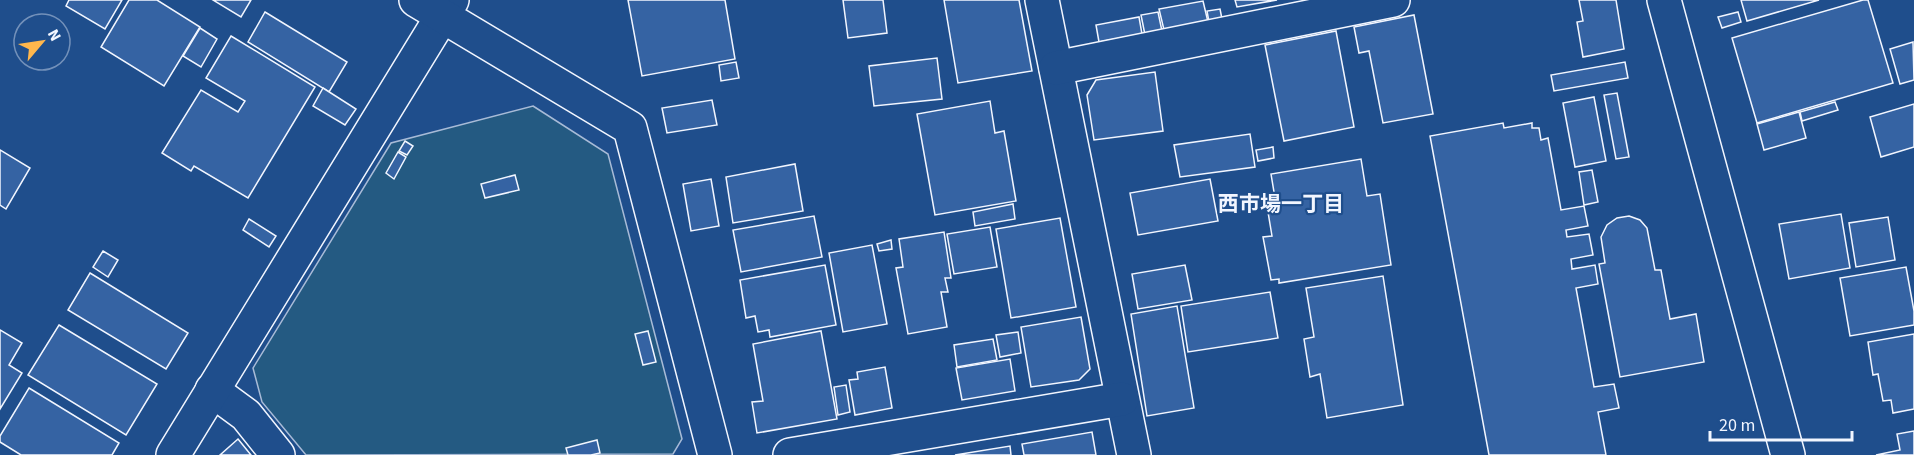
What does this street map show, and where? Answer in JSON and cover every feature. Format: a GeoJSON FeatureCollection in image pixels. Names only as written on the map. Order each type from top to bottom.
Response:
{"type":"FeatureCollection","features":[{"type":"Feature","properties":{"kind":"street"},"geometry":{"type":"LineString","coordinates":[[1042,0],[1134,455]]}},
{"type":"Feature","properties":{"kind":"street"},"geometry":{"type":"LineString","coordinates":[[1056,68],[1393,0]]}},
{"type":"Feature","properties":{"kind":"street"},"geometry":{"type":"LineString","coordinates":[[1664,0],[1788,455]]}},
{"type":"Feature","properties":{"kind":"street"},"geometry":{"type":"LineString","coordinates":[[173,455],[437,5],[630,128],[715,455]]}},
{"type":"Feature","properties":{"kind":"street"},"geometry":{"type":"LineString","coordinates":[[212,390],[246,415],[278,455]]}},
{"type":"Feature","properties":{"kind":"street"},"geometry":{"type":"LineString","coordinates":[[790,455],[1122,399]]}},
{"type":"Feature","properties":{"kind":"shaded area"},"geometry":{"type":"Polygon","coordinates":[[[533,106],[608,154],[682,439],[673,454],[306,455],[262,402],[253,368],[391,143],[533,106]]]}},
{"type":"Feature","properties":{"kind":"building"},"geometry":{"type":"Polygon","coordinates":[[[69,0],[122,0],[105,29],[66,6],[69,0]]]}},
{"type":"Feature","properties":{"kind":"building"},"geometry":{"type":"Polygon","coordinates":[[[129,0],[157,0],[200,27],[164,86],[101,47],[129,0]]]}},
{"type":"Feature","properties":{"kind":"building"},"geometry":{"type":"Polygon","coordinates":[[[213,0],[251,0],[241,17],[213,0]]]}},
{"type":"Feature","properties":{"kind":"building"},"geometry":{"type":"Polygon","coordinates":[[[628,0],[725,0],[735,59],[642,76],[628,0]]]}},
{"type":"Feature","properties":{"kind":"building"},"geometry":{"type":"Polygon","coordinates":[[[843,0],[883,0],[887,33],[848,38],[843,0]]]}},
{"type":"Feature","properties":{"kind":"building"},"geometry":{"type":"Polygon","coordinates":[[[944,0],[1019,0],[1032,71],[958,83],[944,0]]]}},
{"type":"Feature","properties":{"kind":"building"},"geometry":{"type":"Polygon","coordinates":[[[1235,0],[1277,0],[1237,7],[1235,0]]]}},
{"type":"Feature","properties":{"kind":"building"},"geometry":{"type":"Polygon","coordinates":[[[1579,0],[1616,0],[1624,49],[1583,57],[1577,22],[1583,21],[1579,0]]]}},
{"type":"Feature","properties":{"kind":"building"},"geometry":{"type":"Polygon","coordinates":[[[1741,0],[1819,0],[1747,21],[1741,0]]]}},
{"type":"Feature","properties":{"kind":"building"},"geometry":{"type":"Polygon","coordinates":[[[1868,0],[1893,83],[1757,123],[1732,38],[1868,0]]]}},
{"type":"Feature","properties":{"kind":"building"},"geometry":{"type":"Polygon","coordinates":[[[1203,1],[1208,22],[1164,30],[1159,9],[1203,1]]]}},
{"type":"Feature","properties":{"kind":"building"},"geometry":{"type":"Polygon","coordinates":[[[1220,9],[1222,19],[1209,22],[1207,11],[1220,9]]]}},
{"type":"Feature","properties":{"kind":"building"},"geometry":{"type":"Polygon","coordinates":[[[265,12],[347,62],[329,92],[248,42],[265,12]]]}},
{"type":"Feature","properties":{"kind":"building"},"geometry":{"type":"Polygon","coordinates":[[[1158,12],[1162,31],[1145,35],[1141,15],[1158,12]]]}},
{"type":"Feature","properties":{"kind":"building"},"geometry":{"type":"Polygon","coordinates":[[[1738,12],[1741,22],[1722,28],[1718,17],[1738,12]]]}},
{"type":"Feature","properties":{"kind":"building"},"geometry":{"type":"Polygon","coordinates":[[[1414,15],[1433,114],[1383,123],[1369,51],[1359,53],[1354,27],[1414,15]]]}},
{"type":"Feature","properties":{"kind":"building"},"geometry":{"type":"Polygon","coordinates":[[[1139,17],[1142,34],[1099,42],[1096,25],[1139,17]]]}},
{"type":"Feature","properties":{"kind":"building"},"geometry":{"type":"Polygon","coordinates":[[[200,28],[217,39],[201,67],[183,56],[200,28]]]}},
{"type":"Feature","properties":{"kind":"building"},"geometry":{"type":"Polygon","coordinates":[[[1336,31],[1354,127],[1284,141],[1265,45],[1336,31]]]}},
{"type":"Feature","properties":{"kind":"building"},"geometry":{"type":"Polygon","coordinates":[[[231,36],[315,87],[248,198],[194,166],[191,171],[162,153],[201,90],[238,112],[245,101],[206,78],[231,36]]]}},
{"type":"Feature","properties":{"kind":"building"},"geometry":{"type":"Polygon","coordinates":[[[1913,42],[1914,80],[1900,84],[1890,49],[1913,42]]]}},
{"type":"Feature","properties":{"kind":"building"},"geometry":{"type":"Polygon","coordinates":[[[937,58],[942,99],[874,106],[869,66],[937,58]]]}},
{"type":"Feature","properties":{"kind":"building"},"geometry":{"type":"Polygon","coordinates":[[[736,62],[739,78],[721,81],[719,65],[736,62]]]}},
{"type":"Feature","properties":{"kind":"building"},"geometry":{"type":"Polygon","coordinates":[[[1625,62],[1628,78],[1554,91],[1551,75],[1625,62]]]}},
{"type":"Feature","properties":{"kind":"building"},"geometry":{"type":"Polygon","coordinates":[[[1155,72],[1163,131],[1094,140],[1087,95],[1096,80],[1155,72]]]}},
{"type":"Feature","properties":{"kind":"building"},"geometry":{"type":"Polygon","coordinates":[[[323,88],[356,109],[345,125],[313,106],[323,88]]]}},
{"type":"Feature","properties":{"kind":"building"},"geometry":{"type":"Polygon","coordinates":[[[1617,93],[1629,157],[1616,159],[1604,95],[1617,93]]]}},
{"type":"Feature","properties":{"kind":"building"},"geometry":{"type":"Polygon","coordinates":[[[1594,97],[1606,161],[1575,167],[1563,103],[1594,97]]]}},
{"type":"Feature","properties":{"kind":"building"},"geometry":{"type":"Polygon","coordinates":[[[712,100],[717,125],[667,133],[662,108],[712,100]]]}},
{"type":"Feature","properties":{"kind":"building"},"geometry":{"type":"Polygon","coordinates":[[[990,101],[995,133],[1004,131],[1016,201],[935,215],[917,114],[990,101]]]}},
{"type":"Feature","properties":{"kind":"building"},"geometry":{"type":"Polygon","coordinates":[[[1835,102],[1838,110],[1802,121],[1800,112],[1835,102]]]}},
{"type":"Feature","properties":{"kind":"building"},"geometry":{"type":"Polygon","coordinates":[[[1914,104],[1914,147],[1881,157],[1870,117],[1914,104]]]}},
{"type":"Feature","properties":{"kind":"building"},"geometry":{"type":"Polygon","coordinates":[[[1799,112],[1806,138],[1764,150],[1757,124],[1799,112]]]}},
{"type":"Feature","properties":{"kind":"building"},"geometry":{"type":"Polygon","coordinates":[[[1503,123],[1504,128],[1532,123],[1532,128],[1539,128],[1541,140],[1548,138],[1561,210],[1584,206],[1588,226],[1566,230],[1567,237],[1589,234],[1593,255],[1571,259],[1572,269],[1595,265],[1598,284],[1576,288],[1594,387],[1614,384],[1619,408],[1598,412],[1606,455],[1489,455],[1430,136],[1503,123]]]}},
{"type":"Feature","properties":{"kind":"building"},"geometry":{"type":"Polygon","coordinates":[[[1250,134],[1255,167],[1180,177],[1174,145],[1250,134]]]}},
{"type":"Feature","properties":{"kind":"building"},"geometry":{"type":"Polygon","coordinates":[[[405,141],[413,146],[407,155],[399,151],[405,141]]]}},
{"type":"Feature","properties":{"kind":"building"},"geometry":{"type":"Polygon","coordinates":[[[1273,147],[1274,158],[1258,161],[1256,150],[1273,147]]]}},
{"type":"Feature","properties":{"kind":"building"},"geometry":{"type":"Polygon","coordinates":[[[0,150],[30,168],[6,209],[0,205],[0,150]]]}},
{"type":"Feature","properties":{"kind":"building"},"geometry":{"type":"Polygon","coordinates":[[[398,152],[406,157],[394,179],[386,173],[398,152]]]}},
{"type":"Feature","properties":{"kind":"building"},"geometry":{"type":"Polygon","coordinates":[[[1361,159],[1367,196],[1380,194],[1391,265],[1279,283],[1279,279],[1271,280],[1263,237],[1272,236],[1268,212],[1277,210],[1271,174],[1361,159]]]}},
{"type":"Feature","properties":{"kind":"building"},"geometry":{"type":"Polygon","coordinates":[[[795,164],[803,211],[733,223],[726,177],[795,164]]]}},
{"type":"Feature","properties":{"kind":"building"},"geometry":{"type":"Polygon","coordinates":[[[1592,170],[1598,202],[1584,205],[1579,172],[1592,170]]]}},
{"type":"Feature","properties":{"kind":"building"},"geometry":{"type":"Polygon","coordinates":[[[515,175],[519,190],[485,198],[481,184],[515,175]]]}},
{"type":"Feature","properties":{"kind":"building"},"geometry":{"type":"Polygon","coordinates":[[[711,179],[719,226],[691,231],[683,184],[711,179]]]}},
{"type":"Feature","properties":{"kind":"building"},"geometry":{"type":"Polygon","coordinates":[[[1210,179],[1218,221],[1138,235],[1130,193],[1210,179]]]}},
{"type":"Feature","properties":{"kind":"building"},"geometry":{"type":"Polygon","coordinates":[[[1013,204],[1015,219],[975,226],[973,212],[1013,204]]]}},
{"type":"Feature","properties":{"kind":"building"},"geometry":{"type":"Polygon","coordinates":[[[1841,214],[1850,268],[1789,279],[1779,224],[1841,214]]]}},
{"type":"Feature","properties":{"kind":"building"},"geometry":{"type":"Polygon","coordinates":[[[814,216],[822,257],[741,272],[733,230],[814,216]]]}},
{"type":"Feature","properties":{"kind":"building"},"geometry":{"type":"Polygon","coordinates":[[[1629,216],[1640,220],[1647,228],[1655,270],[1661,270],[1670,319],[1696,314],[1704,362],[1620,377],[1599,264],[1605,263],[1601,237],[1607,225],[1617,218],[1629,216]]]}},
{"type":"Feature","properties":{"kind":"building"},"geometry":{"type":"Polygon","coordinates":[[[1888,217],[1895,260],[1856,267],[1849,223],[1888,217]]]}},
{"type":"Feature","properties":{"kind":"building"},"geometry":{"type":"Polygon","coordinates":[[[1060,218],[1076,307],[1011,318],[996,229],[1060,218]]]}},
{"type":"Feature","properties":{"kind":"building"},"geometry":{"type":"Polygon","coordinates":[[[249,219],[276,236],[269,247],[243,230],[249,219]]]}},
{"type":"Feature","properties":{"kind":"building"},"geometry":{"type":"Polygon","coordinates":[[[990,227],[997,267],[954,274],[947,234],[990,227]]]}},
{"type":"Feature","properties":{"kind":"building"},"geometry":{"type":"Polygon","coordinates":[[[944,232],[951,278],[945,278],[948,292],[941,292],[947,327],[908,334],[896,268],[903,267],[899,239],[944,232]]]}},
{"type":"Feature","properties":{"kind":"building"},"geometry":{"type":"Polygon","coordinates":[[[891,240],[892,249],[879,251],[877,244],[891,240]]]}},
{"type":"Feature","properties":{"kind":"building"},"geometry":{"type":"Polygon","coordinates":[[[872,245],[887,324],[843,332],[829,253],[872,245]]]}},
{"type":"Feature","properties":{"kind":"building"},"geometry":{"type":"Polygon","coordinates":[[[103,251],[118,260],[108,277],[93,267],[103,251]]]}},
{"type":"Feature","properties":{"kind":"building"},"geometry":{"type":"Polygon","coordinates":[[[825,265],[836,325],[770,337],[769,330],[758,332],[755,316],[746,318],[740,280],[825,265]]]}},
{"type":"Feature","properties":{"kind":"building"},"geometry":{"type":"Polygon","coordinates":[[[1185,265],[1192,300],[1138,309],[1132,274],[1185,265]]]}},
{"type":"Feature","properties":{"kind":"building"},"geometry":{"type":"Polygon","coordinates":[[[1906,267],[1914,311],[1914,325],[1850,336],[1840,278],[1906,267]]]}},
{"type":"Feature","properties":{"kind":"building"},"geometry":{"type":"Polygon","coordinates":[[[90,273],[188,333],[166,369],[68,310],[90,273]]]}},
{"type":"Feature","properties":{"kind":"building"},"geometry":{"type":"Polygon","coordinates":[[[1383,276],[1403,405],[1327,418],[1320,374],[1310,377],[1304,339],[1314,337],[1306,288],[1383,276]]]}},
{"type":"Feature","properties":{"kind":"building"},"geometry":{"type":"Polygon","coordinates":[[[1270,292],[1278,338],[1188,352],[1181,306],[1270,292]]]}},
{"type":"Feature","properties":{"kind":"building"},"geometry":{"type":"Polygon","coordinates":[[[1177,306],[1194,408],[1147,416],[1131,314],[1177,306]]]}},
{"type":"Feature","properties":{"kind":"building"},"geometry":{"type":"Polygon","coordinates":[[[1081,317],[1090,369],[1079,380],[1031,387],[1021,327],[1081,317]]]}},
{"type":"Feature","properties":{"kind":"building"},"geometry":{"type":"Polygon","coordinates":[[[59,325],[157,384],[126,435],[28,375],[59,325]]]}},
{"type":"Feature","properties":{"kind":"building"},"geometry":{"type":"Polygon","coordinates":[[[0,330],[22,343],[9,365],[22,373],[0,409],[0,330]]]}},
{"type":"Feature","properties":{"kind":"building"},"geometry":{"type":"Polygon","coordinates":[[[648,331],[656,362],[643,365],[635,334],[648,331]]]}},
{"type":"Feature","properties":{"kind":"building"},"geometry":{"type":"Polygon","coordinates":[[[821,331],[837,419],[757,433],[752,402],[763,401],[753,344],[821,331]]]}},
{"type":"Feature","properties":{"kind":"building"},"geometry":{"type":"Polygon","coordinates":[[[1018,332],[1021,353],[1000,357],[996,335],[1018,332]]]}},
{"type":"Feature","properties":{"kind":"building"},"geometry":{"type":"Polygon","coordinates":[[[1914,334],[1914,409],[1893,413],[1891,400],[1883,401],[1878,374],[1873,375],[1868,342],[1914,334]]]}},
{"type":"Feature","properties":{"kind":"building"},"geometry":{"type":"Polygon","coordinates":[[[993,339],[997,360],[957,367],[954,345],[993,339]]]}},
{"type":"Feature","properties":{"kind":"building"},"geometry":{"type":"Polygon","coordinates":[[[1010,359],[1015,391],[962,400],[956,368],[1010,359]]]}},
{"type":"Feature","properties":{"kind":"building"},"geometry":{"type":"Polygon","coordinates":[[[885,367],[892,408],[855,415],[849,380],[858,379],[857,372],[885,367]]]}},
{"type":"Feature","properties":{"kind":"building"},"geometry":{"type":"Polygon","coordinates":[[[846,385],[850,412],[838,415],[834,387],[846,385]]]}},
{"type":"Feature","properties":{"kind":"building"},"geometry":{"type":"Polygon","coordinates":[[[29,388],[119,443],[112,455],[21,455],[0,442],[0,436],[29,388]]]}},
{"type":"Feature","properties":{"kind":"building"},"geometry":{"type":"Polygon","coordinates":[[[1914,431],[1914,455],[1876,455],[1900,450],[1897,434],[1914,431]]]}},
{"type":"Feature","properties":{"kind":"building"},"geometry":{"type":"Polygon","coordinates":[[[1092,432],[1096,455],[1024,455],[1022,444],[1092,432]]]}},
{"type":"Feature","properties":{"kind":"building"},"geometry":{"type":"Polygon","coordinates":[[[238,439],[251,455],[220,455],[238,439]]]}},
{"type":"Feature","properties":{"kind":"building"},"geometry":{"type":"Polygon","coordinates":[[[597,440],[600,453],[568,455],[566,448],[597,440]]]}},
{"type":"Feature","properties":{"kind":"building"},"geometry":{"type":"Polygon","coordinates":[[[1010,446],[1011,455],[955,455],[1010,446]]]}},
{"type":"Feature","properties":{"kind":"district","name":"西市場一丁目"},"geometry":{"type":"Point","coordinates":[1281,204]}}]}
